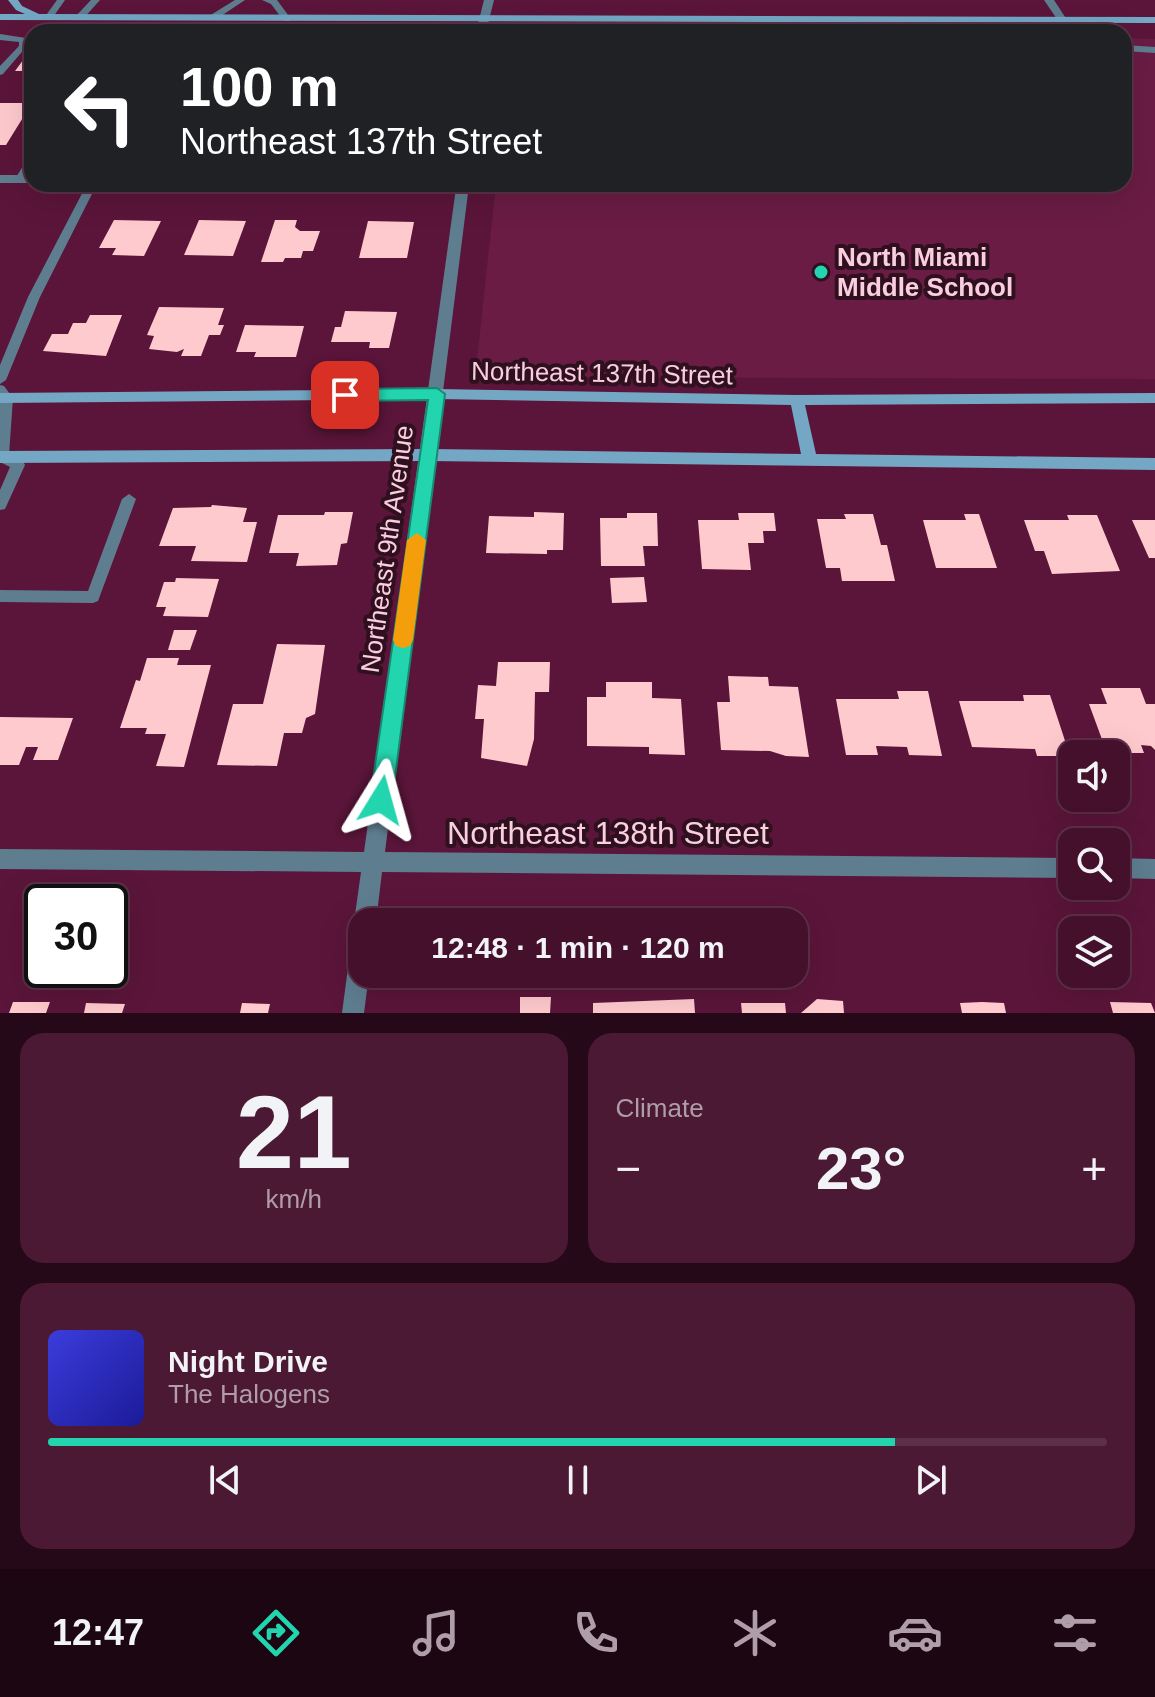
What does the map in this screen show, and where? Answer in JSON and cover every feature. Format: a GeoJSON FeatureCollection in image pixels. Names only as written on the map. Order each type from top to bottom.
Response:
{"type":"FeatureCollection","features":[{"type":"Feature","properties":{"kind":"street"},"geometry":{"type":"LineString","coordinates":[[13,0],[19,8],[44,18]]}},
{"type":"Feature","properties":{"kind":"street"},"geometry":{"type":"LineString","coordinates":[[482,24],[489,0]]}},
{"type":"Feature","properties":{"kind":"street"},"geometry":{"type":"LineString","coordinates":[[1049,0],[1058,20]]}},
{"type":"Feature","properties":{"kind":"street"},"geometry":{"type":"LineString","coordinates":[[0,18],[1155,20]]}},
{"type":"Feature","properties":{"kind":"street"},"geometry":{"type":"LineString","coordinates":[[0,179],[24,179]]}},
{"type":"Feature","properties":{"kind":"street","name":"Northeast 9th Avenue"},"geometry":{"type":"LineString","coordinates":[[367,908],[462,192]]}},
{"type":"Feature","properties":{"kind":"street","name":"Northeast 137th Street"},"geometry":{"type":"LineString","coordinates":[[2,395],[437,394],[797,400],[1155,398]]}},
{"type":"Feature","properties":{"kind":"street"},"geometry":{"type":"LineString","coordinates":[[797,400],[809,457]]}},
{"type":"Feature","properties":{"kind":"street"},"geometry":{"type":"LineString","coordinates":[[1,457],[809,457],[1155,464]]}},
{"type":"Feature","properties":{"kind":"street","name":"Northeast 138th Street"},"geometry":{"type":"LineString","coordinates":[[0,859],[1058,868]]}},
{"type":"Feature","properties":{"kind":"street"},"geometry":{"type":"LineString","coordinates":[[1130,868],[1155,869]]}},
{"type":"Feature","properties":{"kind":"street"},"geometry":{"type":"LineString","coordinates":[[353,1013],[356,988]]}},
{"type":"Feature","properties":{"kind":"lane"},"geometry":{"type":"LineString","coordinates":[[44,18],[61,0]]}},
{"type":"Feature","properties":{"kind":"lane"},"geometry":{"type":"LineString","coordinates":[[79,18],[96,0]]}},
{"type":"Feature","properties":{"kind":"lane"},"geometry":{"type":"LineString","coordinates":[[212,18],[241,0]]}},
{"type":"Feature","properties":{"kind":"lane"},"geometry":{"type":"LineString","coordinates":[[266,0],[274,2],[287,19]]}},
{"type":"Feature","properties":{"kind":"lane"},"geometry":{"type":"LineString","coordinates":[[1058,20],[1059,24]]}},
{"type":"Feature","properties":{"kind":"lane"},"geometry":{"type":"LineString","coordinates":[[0,37],[23,40],[23,46],[0,72]]}},
{"type":"Feature","properties":{"kind":"lane"},"geometry":{"type":"LineString","coordinates":[[1132,49],[1155,50]]}},
{"type":"Feature","properties":{"kind":"lane"},"geometry":{"type":"LineString","coordinates":[[0,380],[34,297],[88,192]]}},
{"type":"Feature","properties":{"kind":"lane"},"geometry":{"type":"LineString","coordinates":[[0,505],[18,465],[1,457],[2,395]]}},
{"type":"Feature","properties":{"kind":"lane"},"geometry":{"type":"LineString","coordinates":[[0,596],[93,597],[129,499]]}},
{"type":"Feature","properties":{"kind":"shaded area","name":"North Miami Middle School"},"geometry":{"type":"Polygon","coordinates":[[[1132,38],[1155,39],[1155,379],[507,377],[487,371],[477,360],[495,192],[1132,192],[1132,38]]]}},
{"type":"Feature","properties":{"kind":"building"},"geometry":{"type":"Polygon","coordinates":[[[24,59],[24,71],[15,71],[24,59]]]}},
{"type":"Feature","properties":{"kind":"building"},"geometry":{"type":"Polygon","coordinates":[[[0,103],[24,103],[24,116],[6,145],[0,145],[0,103]]]}},
{"type":"Feature","properties":{"kind":"building"},"geometry":{"type":"Polygon","coordinates":[[[114,220],[161,221],[144,256],[112,255],[116,248],[99,248],[114,220]]]}},
{"type":"Feature","properties":{"kind":"building"},"geometry":{"type":"Polygon","coordinates":[[[199,220],[246,221],[233,256],[184,255],[199,220]]]}},
{"type":"Feature","properties":{"kind":"building"},"geometry":{"type":"Polygon","coordinates":[[[275,220],[297,220],[295,227],[300,231],[320,231],[313,251],[303,251],[301,258],[285,258],[283,262],[261,262],[275,220]]]}},
{"type":"Feature","properties":{"kind":"building"},"geometry":{"type":"Polygon","coordinates":[[[368,221],[414,222],[407,258],[359,258],[368,221]]]}},
{"type":"Feature","properties":{"kind":"building"},"geometry":{"type":"Polygon","coordinates":[[[159,307],[224,308],[218,325],[224,325],[220,335],[209,335],[201,356],[181,356],[184,349],[177,352],[149,349],[154,336],[147,335],[159,307]]]}},
{"type":"Feature","properties":{"kind":"building"},"geometry":{"type":"Polygon","coordinates":[[[345,311],[397,312],[389,348],[369,348],[370,342],[331,342],[335,327],[341,327],[345,311]]]}},
{"type":"Feature","properties":{"kind":"building"},"geometry":{"type":"Polygon","coordinates":[[[90,315],[122,315],[106,356],[43,351],[52,334],[68,334],[73,323],[86,323],[90,315]]]}},
{"type":"Feature","properties":{"kind":"building"},"geometry":{"type":"Polygon","coordinates":[[[245,325],[304,326],[296,357],[254,357],[256,352],[236,352],[245,325]]]}},
{"type":"Feature","properties":{"kind":"building"},"geometry":{"type":"Polygon","coordinates":[[[212,505],[247,508],[243,522],[257,522],[247,562],[191,561],[196,546],[159,546],[173,508],[212,505]]]}},
{"type":"Feature","properties":{"kind":"building"},"geometry":{"type":"Polygon","coordinates":[[[325,512],[353,512],[347,543],[341,544],[337,565],[296,566],[299,553],[269,553],[278,515],[324,515],[325,512]]]}},
{"type":"Feature","properties":{"kind":"building"},"geometry":{"type":"Polygon","coordinates":[[[534,512],[564,513],[563,550],[547,550],[547,554],[486,553],[489,516],[534,517],[534,512]]]}},
{"type":"Feature","properties":{"kind":"building"},"geometry":{"type":"Polygon","coordinates":[[[627,513],[657,513],[658,546],[643,546],[645,566],[601,566],[600,518],[627,518],[627,513]]]}},
{"type":"Feature","properties":{"kind":"building"},"geometry":{"type":"Polygon","coordinates":[[[738,513],[774,513],[776,531],[763,531],[764,543],[748,543],[751,570],[702,569],[698,520],[739,520],[738,513]]]}},
{"type":"Feature","properties":{"kind":"building"},"geometry":{"type":"Polygon","coordinates":[[[844,514],[873,514],[881,545],[887,545],[895,581],[842,581],[840,568],[826,568],[817,519],[846,519],[844,514]]]}},
{"type":"Feature","properties":{"kind":"building"},"geometry":{"type":"Polygon","coordinates":[[[964,514],[979,514],[997,568],[936,568],[923,520],[966,520],[964,514]]]}},
{"type":"Feature","properties":{"kind":"building"},"geometry":{"type":"Polygon","coordinates":[[[1067,515],[1097,515],[1120,571],[1052,574],[1044,551],[1035,551],[1024,520],[1069,520],[1067,515]]]}},
{"type":"Feature","properties":{"kind":"building"},"geometry":{"type":"Polygon","coordinates":[[[1132,520],[1155,520],[1155,558],[1149,558],[1132,520]]]}},
{"type":"Feature","properties":{"kind":"building"},"geometry":{"type":"Polygon","coordinates":[[[644,577],[647,602],[612,603],[610,578],[644,577]]]}},
{"type":"Feature","properties":{"kind":"building"},"geometry":{"type":"Polygon","coordinates":[[[176,578],[219,579],[208,617],[163,616],[166,607],[156,607],[164,582],[175,582],[176,578]]]}},
{"type":"Feature","properties":{"kind":"building"},"geometry":{"type":"Polygon","coordinates":[[[174,630],[197,630],[190,650],[168,650],[174,630]]]}},
{"type":"Feature","properties":{"kind":"building"},"geometry":{"type":"Polygon","coordinates":[[[277,644],[325,645],[315,714],[306,718],[302,733],[284,733],[277,766],[217,765],[233,704],[263,704],[277,644]]]}},
{"type":"Feature","properties":{"kind":"building"},"geometry":{"type":"Polygon","coordinates":[[[147,658],[179,658],[177,665],[211,665],[184,767],[156,766],[166,734],[145,734],[147,728],[120,728],[147,658]]]}},
{"type":"Feature","properties":{"kind":"building"},"geometry":{"type":"Polygon","coordinates":[[[498,662],[550,662],[549,692],[535,692],[534,739],[527,766],[481,758],[484,719],[475,719],[478,685],[496,686],[498,662]]]}},
{"type":"Feature","properties":{"kind":"building"},"geometry":{"type":"Polygon","coordinates":[[[728,676],[768,677],[769,686],[798,687],[809,757],[786,756],[770,751],[721,750],[717,702],[730,702],[728,676]]]}},
{"type":"Feature","properties":{"kind":"building"},"geometry":{"type":"Polygon","coordinates":[[[606,682],[652,682],[652,698],[681,699],[685,755],[649,754],[649,747],[587,746],[587,697],[606,697],[606,682]]]}},
{"type":"Feature","properties":{"kind":"building"},"geometry":{"type":"Polygon","coordinates":[[[1101,688],[1140,688],[1146,704],[1155,704],[1155,750],[1151,746],[1141,745],[1144,753],[1130,753],[1130,740],[1102,740],[1089,704],[1107,704],[1101,688]]]}},
{"type":"Feature","properties":{"kind":"building"},"geometry":{"type":"Polygon","coordinates":[[[897,691],[928,691],[942,756],[909,755],[907,747],[876,746],[878,755],[846,755],[836,699],[899,699],[897,691]]]}},
{"type":"Feature","properties":{"kind":"building"},"geometry":{"type":"Polygon","coordinates":[[[1023,695],[1050,695],[1065,740],[1058,740],[1058,756],[1037,756],[1035,749],[972,747],[959,701],[1024,701],[1023,695]]]}},
{"type":"Feature","properties":{"kind":"building"},"geometry":{"type":"Polygon","coordinates":[[[0,717],[73,718],[58,760],[33,760],[38,747],[26,747],[19,765],[0,765],[0,717]]]}},
{"type":"Feature","properties":{"kind":"building"},"geometry":{"type":"Polygon","coordinates":[[[520,997],[551,997],[550,1013],[520,1013],[520,997]]]}},
{"type":"Feature","properties":{"kind":"building"},"geometry":{"type":"Polygon","coordinates":[[[694,999],[695,1013],[593,1013],[593,1003],[694,999]]]}},
{"type":"Feature","properties":{"kind":"building"},"geometry":{"type":"Polygon","coordinates":[[[817,999],[843,1001],[844,1013],[801,1013],[817,999]]]}},
{"type":"Feature","properties":{"kind":"building"},"geometry":{"type":"Polygon","coordinates":[[[13,1002],[50,1002],[46,1013],[9,1013],[13,1002]]]}},
{"type":"Feature","properties":{"kind":"building"},"geometry":{"type":"Polygon","coordinates":[[[1110,1002],[1151,1003],[1155,1013],[1113,1013],[1110,1002]]]}},
{"type":"Feature","properties":{"kind":"building"},"geometry":{"type":"Polygon","coordinates":[[[86,1003],[125,1004],[122,1013],[84,1013],[86,1003]]]}},
{"type":"Feature","properties":{"kind":"building"},"geometry":{"type":"Polygon","coordinates":[[[242,1003],[270,1004],[268,1013],[240,1013],[242,1003]]]}},
{"type":"Feature","properties":{"kind":"building"},"geometry":{"type":"Polygon","coordinates":[[[741,1003],[785,1003],[786,1013],[742,1013],[741,1003]]]}},
{"type":"Feature","properties":{"kind":"building"},"geometry":{"type":"Polygon","coordinates":[[[960,1003],[1004,1003],[1006,1013],[962,1013],[960,1003]]]}},
{"type":"Feature","properties":{"kind":"slow traffic"},"geometry":{"type":"LineString","coordinates":[[403,640],[417,540]]}},
{"type":"Feature","properties":{"kind":"place","name":"North Miami Middle School"},"geometry":{"type":"Point","coordinates":[821,272]}},
{"type":"Feature","properties":{"kind":"route"},"geometry":{"type":"LineString","coordinates":[[345,395],[437,394],[381,800]]}}]}
